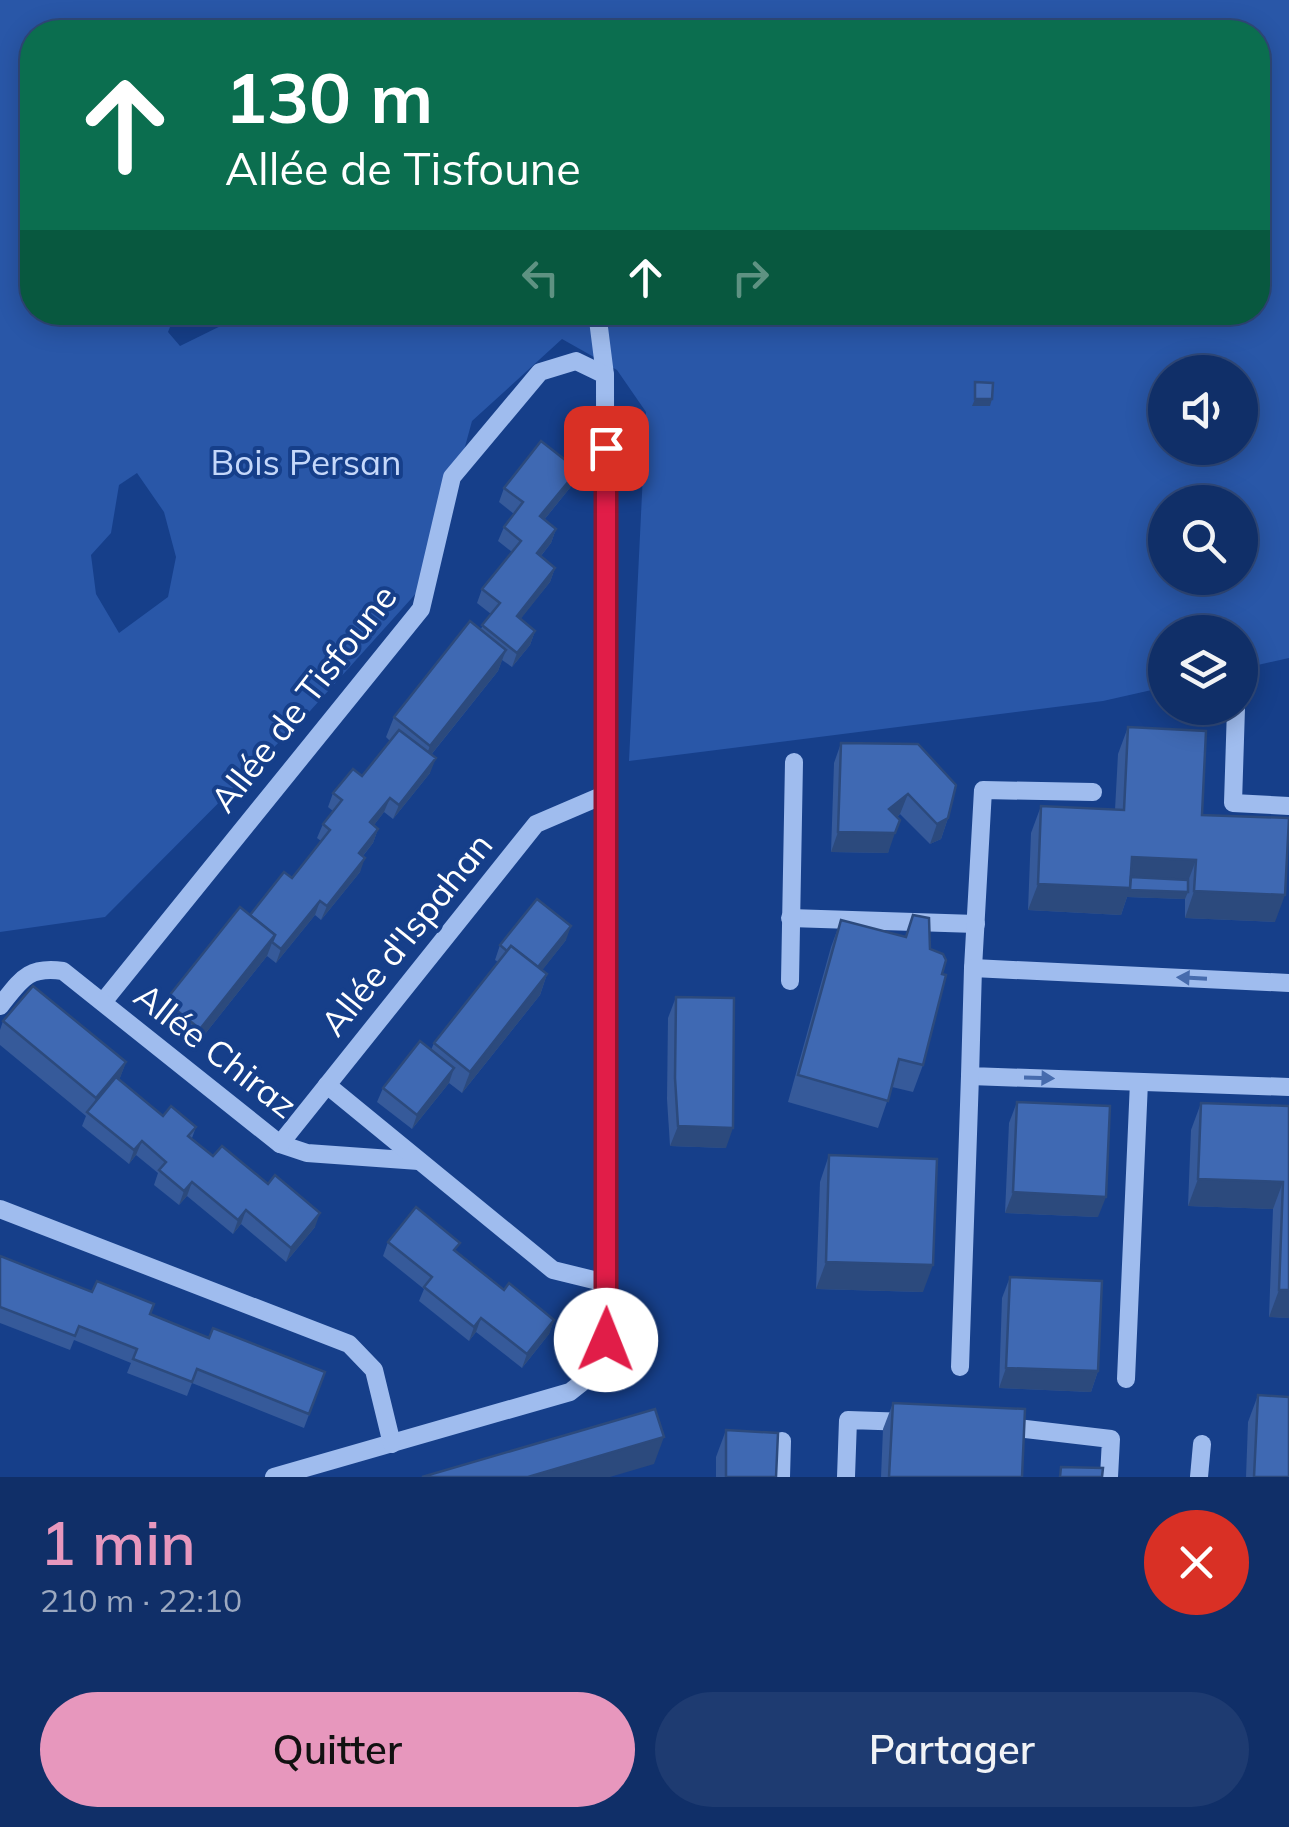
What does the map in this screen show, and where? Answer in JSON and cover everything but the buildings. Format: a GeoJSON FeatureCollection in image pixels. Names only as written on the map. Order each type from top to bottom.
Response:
{"type":"FeatureCollection","features":[{"type":"Feature","properties":{"kind":"street"},"geometry":{"type":"LineString","coordinates":[[274,1477],[570,1392],[598,1369],[606,1340],[605,376],[599,325]]}},
{"type":"Feature","properties":{"kind":"street","name":"Allée de Tisfoune"},"geometry":{"type":"LineString","coordinates":[[103,1002],[420,609],[452,477],[540,372],[576,361],[605,376]]}},
{"type":"Feature","properties":{"kind":"street"},"geometry":{"type":"LineString","coordinates":[[1235,725],[1233,803],[1289,806]]}},
{"type":"Feature","properties":{"kind":"street"},"geometry":{"type":"LineString","coordinates":[[790,980],[794,762]]}},
{"type":"Feature","properties":{"kind":"street"},"geometry":{"type":"LineString","coordinates":[[960,1367],[983,790],[1094,792]]}},
{"type":"Feature","properties":{"kind":"street","name":"Allée d'Ispahan"},"geometry":{"type":"LineString","coordinates":[[280,1144],[536,824],[606,794]]}},
{"type":"Feature","properties":{"kind":"street"},"geometry":{"type":"LineString","coordinates":[[790,918],[976,924]]}},
{"type":"Feature","properties":{"kind":"street","name":"Allée Chiraz"},"geometry":{"type":"LineString","coordinates":[[0,1006],[22,980],[41,968],[63,970],[280,1144],[307,1153],[419,1160]]}},
{"type":"Feature","properties":{"kind":"street"},"geometry":{"type":"LineString","coordinates":[[974,968],[1289,982]]}},
{"type":"Feature","properties":{"kind":"street"},"geometry":{"type":"LineString","coordinates":[[970,1076],[1289,1087]]}},
{"type":"Feature","properties":{"kind":"street"},"geometry":{"type":"LineString","coordinates":[[1126,1379],[1139,1082]]}},
{"type":"Feature","properties":{"kind":"street","name":"Allée Chiraz"},"geometry":{"type":"LineString","coordinates":[[326,1085],[553,1270],[606,1284]]}},
{"type":"Feature","properties":{"kind":"street"},"geometry":{"type":"LineString","coordinates":[[0,1209],[349,1344],[374,1370],[392,1444]]}},
{"type":"Feature","properties":{"kind":"street"},"geometry":{"type":"LineString","coordinates":[[846,1477],[848,1420],[924,1423]]}},
{"type":"Feature","properties":{"kind":"street"},"geometry":{"type":"LineString","coordinates":[[980,1425],[1111,1439],[1109,1477]]}},
{"type":"Feature","properties":{"kind":"street"},"geometry":{"type":"LineString","coordinates":[[780,1477],[782,1440]]}},
{"type":"Feature","properties":{"kind":"street"},"geometry":{"type":"LineString","coordinates":[[1200,1477],[1202,1444]]}},
{"type":"Feature","properties":{"kind":"green space","name":"Bois Persan"},"geometry":{"type":"Polygon","coordinates":[[[0,0],[1289,0],[1289,658],[1258,665],[1258,615],[1148,615],[1148,691],[1103,701],[629,761],[646,412],[617,370],[562,339],[472,421],[429,579],[310,711],[105,917],[0,932],[0,0]],[[137,473],[119,485],[111,533],[91,555],[96,594],[119,633],[168,597],[176,557],[164,512],[137,473]]]}},
{"type":"Feature","properties":{"kind":"route"},"geometry":{"type":"LineString","coordinates":[[606,448],[606,1340]]}}]}
